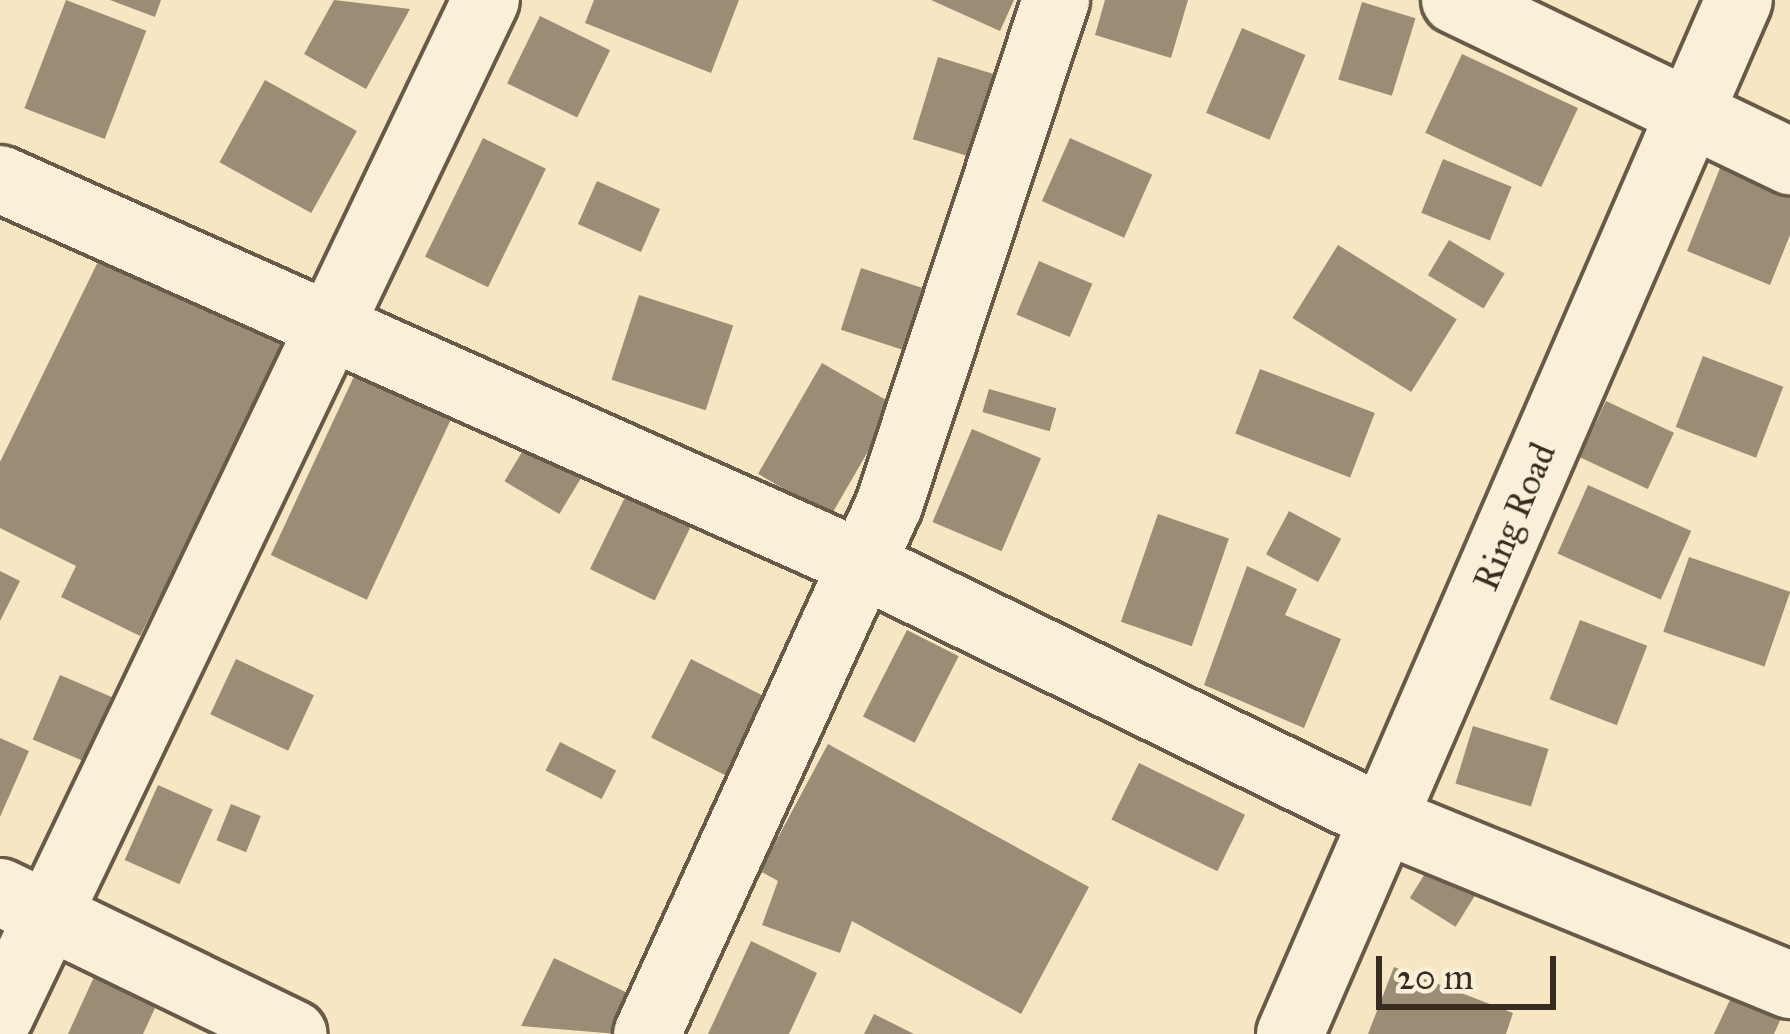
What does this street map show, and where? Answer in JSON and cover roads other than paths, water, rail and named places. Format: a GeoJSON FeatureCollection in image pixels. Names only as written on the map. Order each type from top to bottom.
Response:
{"type":"FeatureCollection","features":[{"type":"Feature","properties":{"kind":"street"},"geometry":{"type":"LineString","coordinates":[[0,1016],[24,902],[486,0]]}},
{"type":"Feature","properties":{"kind":"street"},"geometry":{"type":"LineString","coordinates":[[647,1034],[862,564],[1056,0]]}},
{"type":"Feature","properties":{"kind":"street"},"geometry":{"type":"LineString","coordinates":[[1454,0],[1790,161]]}},
{"type":"Feature","properties":{"kind":"street","name":"Ring Road"},"geometry":{"type":"LineString","coordinates":[[1290,1034],[1739,0]]}},
{"type":"Feature","properties":{"kind":"street"},"geometry":{"type":"LineString","coordinates":[[0,179],[862,564],[1384,819],[1790,985]]}},
{"type":"Feature","properties":{"kind":"street"},"geometry":{"type":"LineString","coordinates":[[24,902],[294,1034]]}}]}
